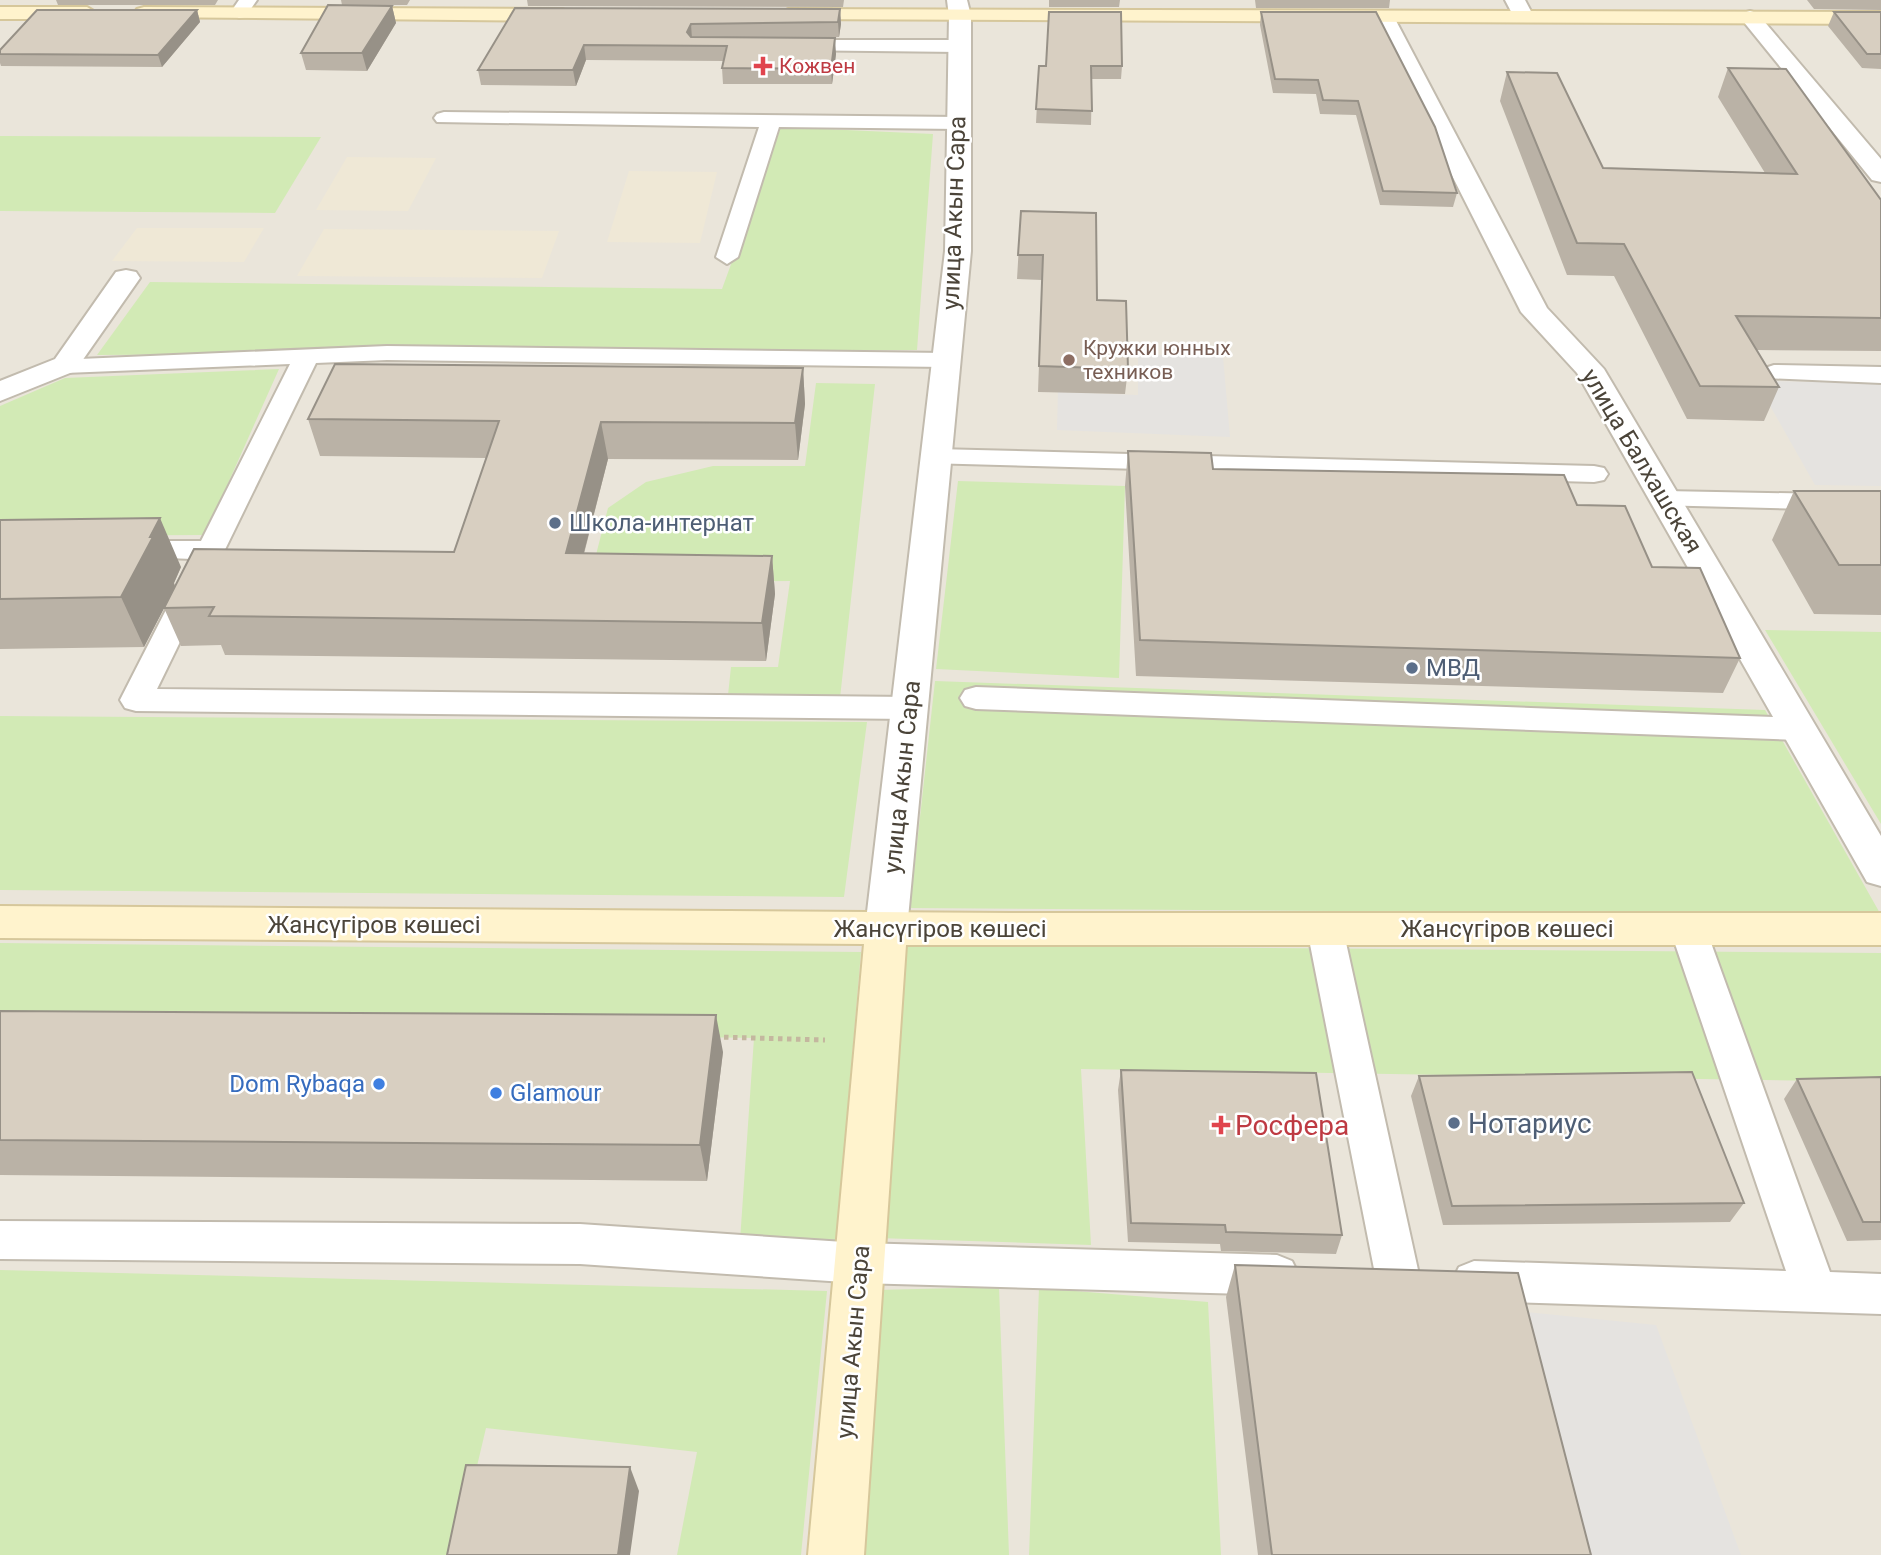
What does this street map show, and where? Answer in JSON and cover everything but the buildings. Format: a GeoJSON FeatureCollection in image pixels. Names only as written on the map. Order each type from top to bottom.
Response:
{"type":"FeatureCollection","features":[{"type":"Feature","properties":{"kind":"street"},"geometry":{"type":"LineString","coordinates":[[0,13],[113,13],[244,7],[586,15]]}},
{"type":"Feature","properties":{"kind":"street"},"geometry":{"type":"LineString","coordinates":[[766,15],[959,21],[1383,17],[1519,8],[1749,17],[1881,18]]}},
{"type":"Feature","properties":{"kind":"street","name":"улица Балхашская"},"geometry":{"type":"LineString","coordinates":[[1383,17],[1535,312],[1589,369],[1881,871]]}},
{"type":"Feature","properties":{"kind":"street"},"geometry":{"type":"LineString","coordinates":[[1749,17],[1881,175]]}},
{"type":"Feature","properties":{"kind":"street","name":"улица Акын Сара"},"geometry":{"type":"LineString","coordinates":[[836,1555],[886,929],[958,251],[959,21]]}},
{"type":"Feature","properties":{"kind":"street"},"geometry":{"type":"LineString","coordinates":[[0,392],[65,365],[126,278]]}},
{"type":"Feature","properties":{"kind":"street","name":"Жансүгіров көшесі"},"geometry":{"type":"LineString","coordinates":[[0,922],[886,929],[1881,929]]}},
{"type":"Feature","properties":{"kind":"lane"},"geometry":{"type":"LineString","coordinates":[[768,46],[959,21]]}},
{"type":"Feature","properties":{"kind":"lane"},"geometry":{"type":"LineString","coordinates":[[444,118],[959,123]]}},
{"type":"Feature","properties":{"kind":"lane"},"geometry":{"type":"LineString","coordinates":[[727,257],[771,121]]}},
{"type":"Feature","properties":{"kind":"lane"},"geometry":{"type":"LineString","coordinates":[[65,365],[387,353],[946,360]]}},
{"type":"Feature","properties":{"kind":"lane"},"geometry":{"type":"LineString","coordinates":[[307,356],[136,700],[910,708]]}},
{"type":"Feature","properties":{"kind":"lane"},"geometry":{"type":"LineString","coordinates":[[1774,373],[1881,375]]}},
{"type":"Feature","properties":{"kind":"lane"},"geometry":{"type":"LineString","coordinates":[[936,457],[1594,474]]}},
{"type":"Feature","properties":{"kind":"lane"},"geometry":{"type":"LineString","coordinates":[[1665,499],[1881,503]]}},
{"type":"Feature","properties":{"kind":"lane"},"geometry":{"type":"LineString","coordinates":[[105,550],[211,550]]}},
{"type":"Feature","properties":{"kind":"lane"},"geometry":{"type":"LineString","coordinates":[[976,698],[1798,729]]}},
{"type":"Feature","properties":{"kind":"lane"},"geometry":{"type":"LineString","coordinates":[[1325,929],[1357,1277]]}},
{"type":"Feature","properties":{"kind":"lane"},"geometry":{"type":"LineString","coordinates":[[1689,929],[1815,1292]]}},
{"type":"Feature","properties":{"kind":"lane"},"geometry":{"type":"LineString","coordinates":[[0,1240],[580,1244],[859,1262],[1881,1294]]}},
{"type":"Feature","properties":{"kind":"path"},"geometry":{"type":"LineString","coordinates":[[712,1037],[877,1041]]}},
{"type":"Feature","properties":{"kind":"shaded area"},"geometry":{"type":"Polygon","coordinates":[[[0,0],[1881,0],[1881,1555],[0,1555],[0,0]]]}},
{"type":"Feature","properties":{"kind":"shaded area"},"geometry":{"type":"Polygon","coordinates":[[[347,157],[436,158],[408,211],[316,210],[347,157]]]}},
{"type":"Feature","properties":{"kind":"shaded area"},"geometry":{"type":"Polygon","coordinates":[[[629,171],[717,172],[700,243],[607,242],[629,171]]]}},
{"type":"Feature","properties":{"kind":"shaded area"},"geometry":{"type":"Polygon","coordinates":[[[137,228],[264,228],[244,262],[112,261],[137,228]]]}},
{"type":"Feature","properties":{"kind":"shaded area"},"geometry":{"type":"Polygon","coordinates":[[[324,229],[559,231],[542,278],[297,276],[324,229]]]}},
{"type":"Feature","properties":{"kind":"shaded area"},"geometry":{"type":"Polygon","coordinates":[[[1138,354],[1223,357],[1230,437],[1057,430],[1058,392],[1138,395],[1138,354]]]}},
{"type":"Feature","properties":{"kind":"shaded area"},"geometry":{"type":"Polygon","coordinates":[[[1756,381],[1881,383],[1881,486],[1815,485],[1756,381]]]}},
{"type":"Feature","properties":{"kind":"shaded area"},"geometry":{"type":"Polygon","coordinates":[[[1526,1312],[1656,1325],[1741,1555],[1587,1555],[1526,1312]]]}},
{"type":"Feature","properties":{"kind":"green space"},"geometry":{"type":"Polygon","coordinates":[[[781,127],[933,134],[917,350],[97,355],[150,282],[722,289],[781,127]]]}},
{"type":"Feature","properties":{"kind":"green space"},"geometry":{"type":"Polygon","coordinates":[[[0,136],[321,137],[275,213],[0,211],[0,136]]]}},
{"type":"Feature","properties":{"kind":"green space"},"geometry":{"type":"Polygon","coordinates":[[[279,369],[205,535],[0,536],[0,406],[65,378],[279,369]]]}},
{"type":"Feature","properties":{"kind":"green space"},"geometry":{"type":"Polygon","coordinates":[[[816,383],[875,384],[840,698],[728,695],[731,667],[778,667],[790,581],[589,582],[608,508],[646,482],[713,466],[805,466],[816,383]]]}},
{"type":"Feature","properties":{"kind":"green space"},"geometry":{"type":"Polygon","coordinates":[[[958,481],[1125,486],[1119,678],[936,669],[958,481]]]}},
{"type":"Feature","properties":{"kind":"green space"},"geometry":{"type":"Polygon","coordinates":[[[1765,630],[1881,632],[1881,824],[1765,630]]]}},
{"type":"Feature","properties":{"kind":"green space"},"geometry":{"type":"Polygon","coordinates":[[[935,681],[1765,710],[1881,915],[910,908],[935,681]]]}},
{"type":"Feature","properties":{"kind":"green space"},"geometry":{"type":"Polygon","coordinates":[[[0,716],[867,722],[844,897],[0,890],[0,716]]]}},
{"type":"Feature","properties":{"kind":"green space"},"geometry":{"type":"Polygon","coordinates":[[[0,943],[861,952],[836,1244],[739,1255],[754,1038],[0,1025],[0,943]]]}},
{"type":"Feature","properties":{"kind":"green space"},"geometry":{"type":"Polygon","coordinates":[[[900,945],[1881,953],[1881,1082],[1081,1069],[1091,1245],[877,1238],[900,945]]]}},
{"type":"Feature","properties":{"kind":"green space"},"geometry":{"type":"Polygon","coordinates":[[[0,1270],[827,1291],[801,1555],[677,1555],[697,1452],[486,1428],[456,1555],[0,1555],[0,1270]]]}},
{"type":"Feature","properties":{"kind":"green space"},"geometry":{"type":"Polygon","coordinates":[[[999,1287],[1009,1555],[860,1555],[877,1290],[999,1287]]]}},
{"type":"Feature","properties":{"kind":"green space"},"geometry":{"type":"Polygon","coordinates":[[[1039,1288],[1208,1302],[1221,1555],[1029,1555],[1039,1288]]]}},
{"type":"Feature","properties":{"kind":"place","name":"Кожвен"},"geometry":{"type":"Point","coordinates":[763,66]}},
{"type":"Feature","properties":{"kind":"place","name":"Кружки юнных техников"},"geometry":{"type":"Point","coordinates":[1069,360]}},
{"type":"Feature","properties":{"kind":"place","name":"Школа-интернат"},"geometry":{"type":"Point","coordinates":[555,523]}},
{"type":"Feature","properties":{"kind":"place","name":"МВД"},"geometry":{"type":"Point","coordinates":[1412,668]}},
{"type":"Feature","properties":{"kind":"place","name":"Dom Rybaqa"},"geometry":{"type":"Point","coordinates":[379,1084]}},
{"type":"Feature","properties":{"kind":"place","name":"Glamour"},"geometry":{"type":"Point","coordinates":[496,1093]}},
{"type":"Feature","properties":{"kind":"place","name":"Нотариус"},"geometry":{"type":"Point","coordinates":[1454,1123]}},
{"type":"Feature","properties":{"kind":"place","name":"Росфера"},"geometry":{"type":"Point","coordinates":[1221,1125]}}]}
